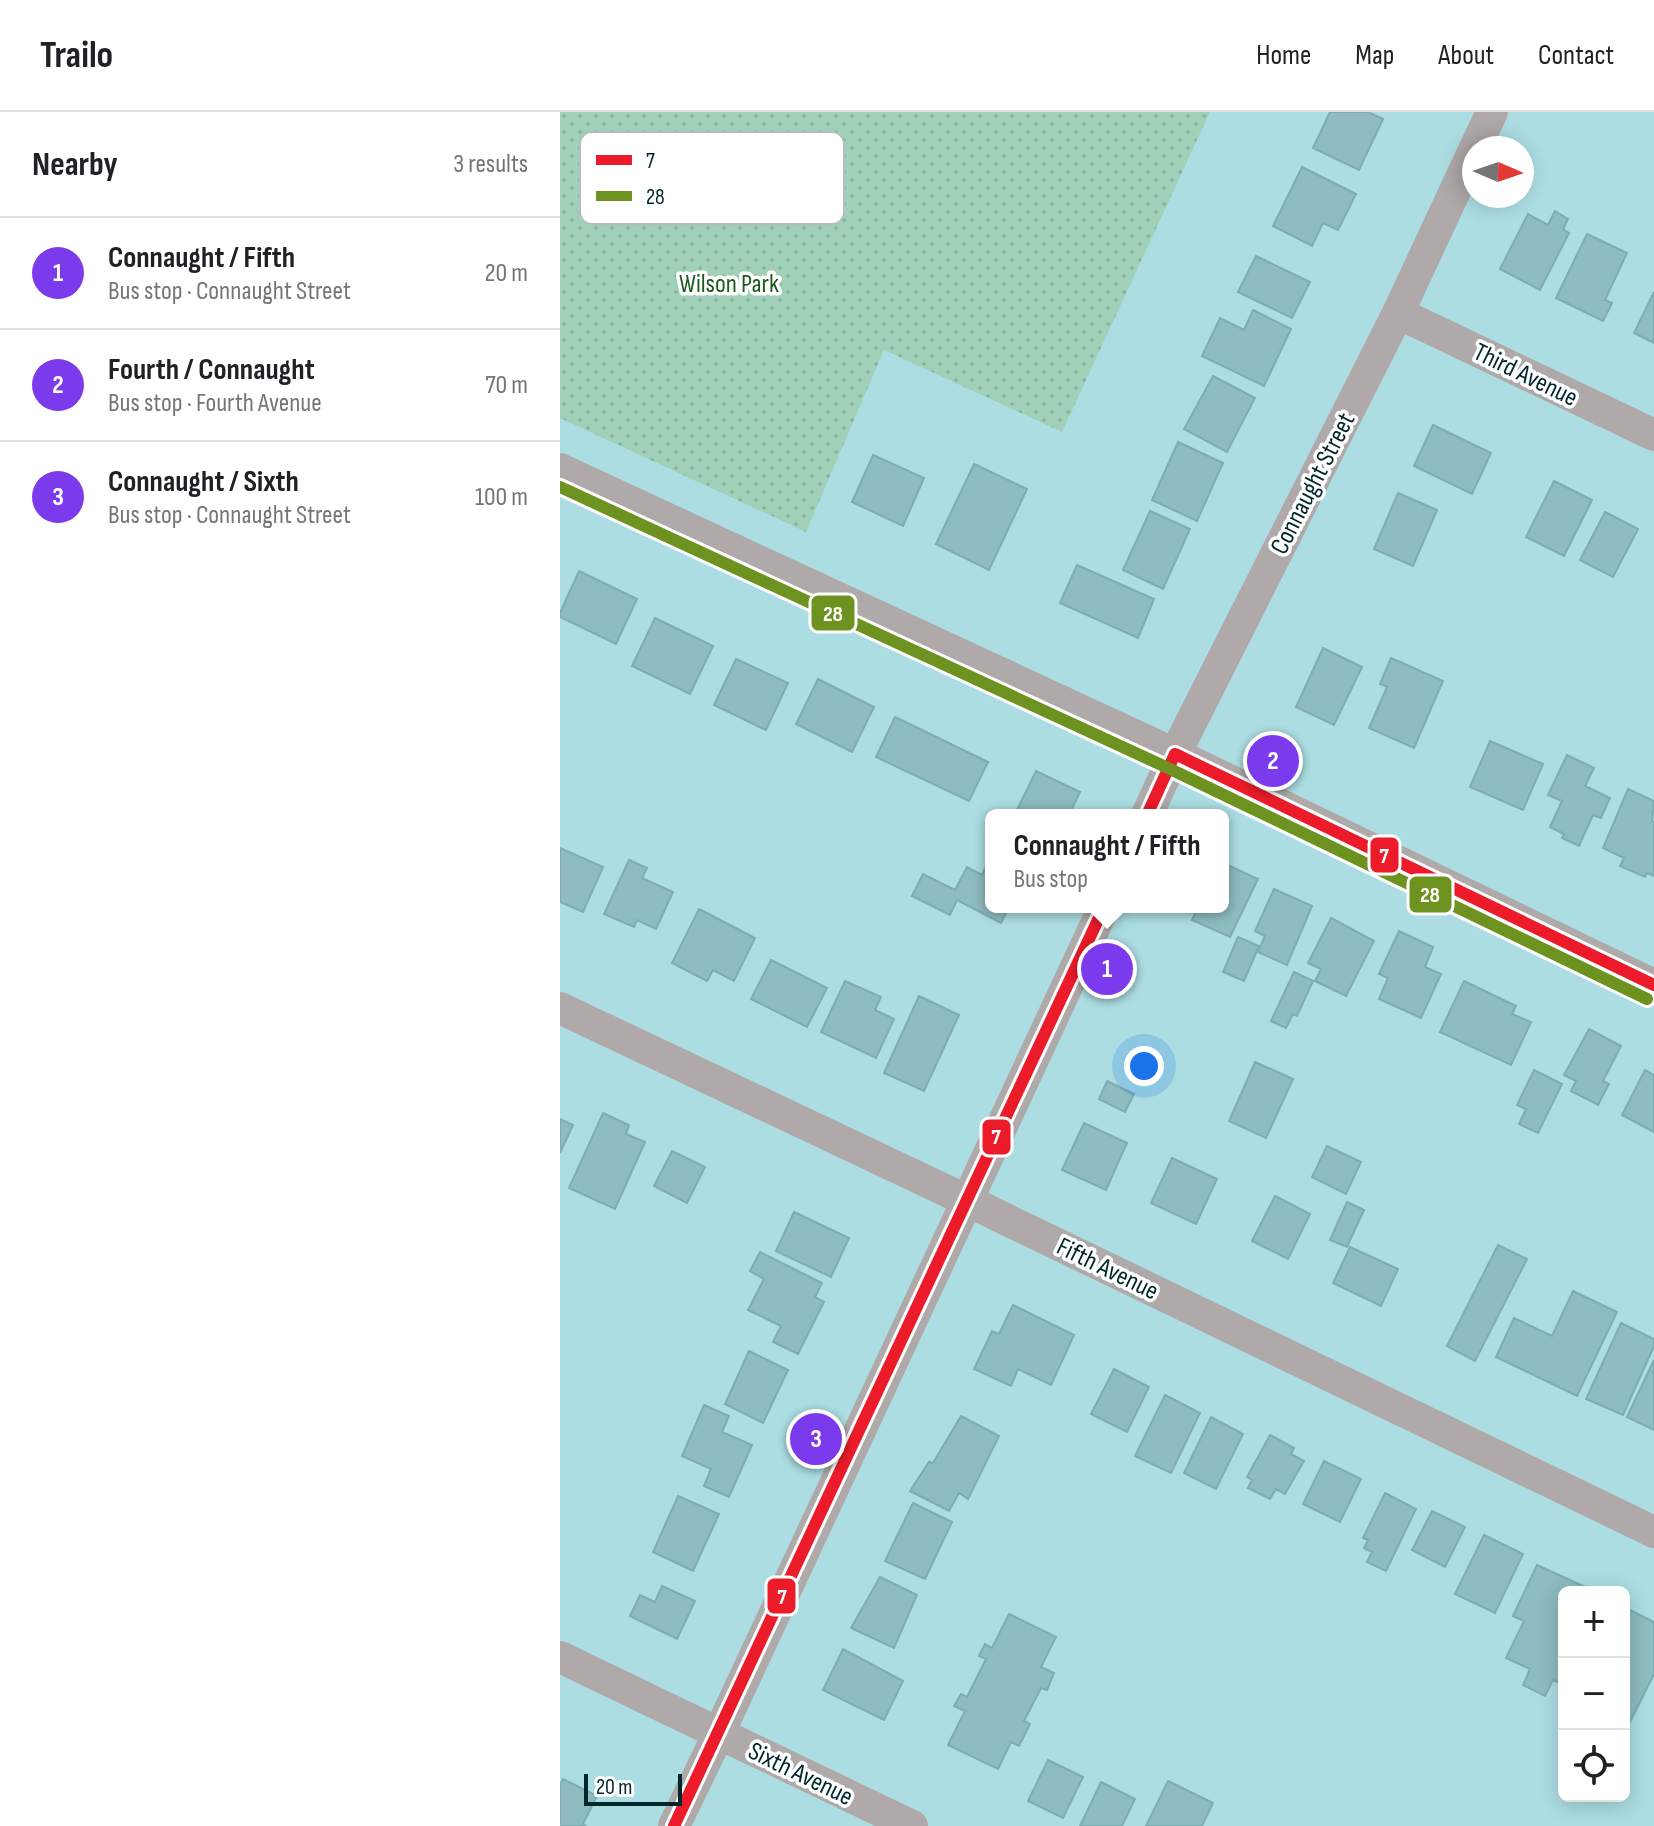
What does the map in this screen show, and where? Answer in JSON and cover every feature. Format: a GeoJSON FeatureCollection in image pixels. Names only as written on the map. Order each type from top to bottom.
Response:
{"type":"FeatureCollection","features":[{"type":"Feature","properties":{"kind":"street","name":"Connaught Street"},"geometry":{"type":"LineString","coordinates":[[1480,136],[1492,112]]}},
{"type":"Feature","properties":{"kind":"street","name":"Connaught Street"},"geometry":{"type":"LineString","coordinates":[[1150,809],[1398,313],[1462,175]]}},
{"type":"Feature","properties":{"kind":"street","name":"Third Avenue"},"geometry":{"type":"LineString","coordinates":[[1398,313],[1654,435]]}},
{"type":"Feature","properties":{"kind":"street"},"geometry":{"type":"LineString","coordinates":[[560,469],[1175,754],[1654,985]]}},
{"type":"Feature","properties":{"kind":"street"},"geometry":{"type":"LineString","coordinates":[[674,1826],[1101,913]]}},
{"type":"Feature","properties":{"kind":"street","name":"Fifth Avenue"},"geometry":{"type":"LineString","coordinates":[[560,1008],[1654,1532]]}},
{"type":"Feature","properties":{"kind":"street","name":"Sixth Avenue"},"geometry":{"type":"LineString","coordinates":[[560,1657],[912,1826]]}},
{"type":"Feature","properties":{"kind":"green space","name":"Wilson Park"},"geometry":{"type":"Polygon","coordinates":[[[560,112],[1210,112],[1062,432],[884,350],[806,532],[560,418],[560,112]]]}},
{"type":"Feature","properties":{"kind":"building"},"geometry":{"type":"Polygon","coordinates":[[[1330,112],[1368,112],[1383,119],[1359,170],[1313,148],[1330,112]]]}},
{"type":"Feature","properties":{"kind":"building"},"geometry":{"type":"Polygon","coordinates":[[[1302,167],[1356,194],[1338,230],[1323,223],[1312,246],[1273,226],[1302,167]]]}},
{"type":"Feature","properties":{"kind":"building"},"geometry":{"type":"Polygon","coordinates":[[[1555,211],[1568,219],[1563,229],[1569,233],[1540,290],[1500,269],[1528,214],[1548,225],[1555,211]]]}},
{"type":"Feature","properties":{"kind":"building"},"geometry":{"type":"Polygon","coordinates":[[[1587,234],[1627,253],[1605,300],[1612,303],[1603,321],[1556,298],[1587,234]]]}},
{"type":"Feature","properties":{"kind":"building"},"geometry":{"type":"Polygon","coordinates":[[[1256,256],[1310,282],[1292,318],[1238,292],[1256,256]]]}},
{"type":"Feature","properties":{"kind":"building"},"geometry":{"type":"Polygon","coordinates":[[[1654,292],[1654,343],[1634,333],[1654,292]]]}},
{"type":"Feature","properties":{"kind":"building"},"geometry":{"type":"Polygon","coordinates":[[[1253,310],[1291,329],[1264,386],[1202,356],[1220,318],[1244,330],[1253,310]]]}},
{"type":"Feature","properties":{"kind":"building"},"geometry":{"type":"Polygon","coordinates":[[[1213,376],[1255,398],[1227,452],[1184,429],[1213,376]]]}},
{"type":"Feature","properties":{"kind":"building"},"geometry":{"type":"Polygon","coordinates":[[[1433,425],[1491,453],[1472,494],[1414,466],[1433,425]]]}},
{"type":"Feature","properties":{"kind":"building"},"geometry":{"type":"Polygon","coordinates":[[[1178,442],[1223,463],[1197,521],[1152,500],[1178,442]]]}},
{"type":"Feature","properties":{"kind":"building"},"geometry":{"type":"Polygon","coordinates":[[[873,455],[924,478],[903,526],[852,502],[873,455]]]}},
{"type":"Feature","properties":{"kind":"building"},"geometry":{"type":"Polygon","coordinates":[[[974,464],[1027,489],[989,570],[936,544],[974,464]]]}},
{"type":"Feature","properties":{"kind":"building"},"geometry":{"type":"Polygon","coordinates":[[[1554,481],[1592,500],[1564,556],[1526,537],[1554,481]]]}},
{"type":"Feature","properties":{"kind":"building"},"geometry":{"type":"Polygon","coordinates":[[[1398,493],[1437,510],[1413,566],[1374,549],[1398,493]]]}},
{"type":"Feature","properties":{"kind":"building"},"geometry":{"type":"Polygon","coordinates":[[[1150,511],[1190,529],[1163,589],[1123,570],[1150,511]]]}},
{"type":"Feature","properties":{"kind":"building"},"geometry":{"type":"Polygon","coordinates":[[[1605,512],[1638,529],[1613,577],[1580,560],[1605,512]]]}},
{"type":"Feature","properties":{"kind":"building"},"geometry":{"type":"Polygon","coordinates":[[[1077,565],[1154,599],[1138,638],[1060,603],[1077,565]]]}},
{"type":"Feature","properties":{"kind":"building"},"geometry":{"type":"Polygon","coordinates":[[[579,571],[637,599],[616,644],[560,617],[579,571]]]}},
{"type":"Feature","properties":{"kind":"building"},"geometry":{"type":"Polygon","coordinates":[[[655,618],[713,646],[690,694],[632,666],[655,618]]]}},
{"type":"Feature","properties":{"kind":"building"},"geometry":{"type":"Polygon","coordinates":[[[1323,648],[1362,667],[1334,725],[1296,707],[1323,648]]]}},
{"type":"Feature","properties":{"kind":"building"},"geometry":{"type":"Polygon","coordinates":[[[1391,658],[1443,681],[1414,748],[1369,728],[1387,687],[1380,684],[1391,658]]]}},
{"type":"Feature","properties":{"kind":"building"},"geometry":{"type":"Polygon","coordinates":[[[736,659],[788,683],[766,730],[714,705],[736,659]]]}},
{"type":"Feature","properties":{"kind":"building"},"geometry":{"type":"Polygon","coordinates":[[[818,679],[874,707],[852,752],[796,724],[818,679]]]}},
{"type":"Feature","properties":{"kind":"building"},"geometry":{"type":"Polygon","coordinates":[[[895,717],[988,762],[969,801],[876,757],[895,717]]]}},
{"type":"Feature","properties":{"kind":"building"},"geometry":{"type":"Polygon","coordinates":[[[1490,741],[1543,764],[1523,810],[1470,787],[1490,741]]]}},
{"type":"Feature","properties":{"kind":"building"},"geometry":{"type":"Polygon","coordinates":[[[1567,755],[1594,768],[1585,786],[1610,798],[1601,818],[1593,815],[1579,846],[1562,838],[1564,834],[1550,827],[1562,801],[1548,795],[1567,755]]]}},
{"type":"Feature","properties":{"kind":"building"},"geometry":{"type":"Polygon","coordinates":[[[1036,771],[1080,792],[1072,809],[1017,809],[1036,771]]]}},
{"type":"Feature","properties":{"kind":"building"},"geometry":{"type":"Polygon","coordinates":[[[1628,789],[1654,801],[1654,876],[1647,873],[1645,877],[1620,866],[1624,858],[1603,848],[1628,789]]]}},
{"type":"Feature","properties":{"kind":"building"},"geometry":{"type":"Polygon","coordinates":[[[560,848],[603,867],[583,912],[560,902],[560,848]]]}},
{"type":"Feature","properties":{"kind":"building"},"geometry":{"type":"Polygon","coordinates":[[[629,860],[647,868],[642,878],[673,892],[656,929],[637,920],[634,927],[604,914],[629,860]]]}},
{"type":"Feature","properties":{"kind":"building"},"geometry":{"type":"Polygon","coordinates":[[[1229,866],[1258,879],[1230,937],[1192,920],[1195,913],[1229,913],[1229,866]]]}},
{"type":"Feature","properties":{"kind":"building"},"geometry":{"type":"Polygon","coordinates":[[[967,867],[982,875],[985,869],[985,913],[1006,913],[1001,923],[957,900],[950,915],[912,896],[923,874],[955,890],[967,867]]]}},
{"type":"Feature","properties":{"kind":"building"},"geometry":{"type":"Polygon","coordinates":[[[1274,889],[1312,906],[1287,965],[1258,952],[1265,936],[1255,931],[1274,889]]]}},
{"type":"Feature","properties":{"kind":"building"},"geometry":{"type":"Polygon","coordinates":[[[699,909],[755,938],[734,981],[713,970],[707,981],[672,963],[699,909]]]}},
{"type":"Feature","properties":{"kind":"building"},"geometry":{"type":"Polygon","coordinates":[[[1331,918],[1374,941],[1346,996],[1315,981],[1321,969],[1308,963],[1331,918]]]}},
{"type":"Feature","properties":{"kind":"building"},"geometry":{"type":"Polygon","coordinates":[[[1399,931],[1433,947],[1425,967],[1441,974],[1421,1018],[1379,999],[1388,978],[1379,974],[1399,931]]]}},
{"type":"Feature","properties":{"kind":"building"},"geometry":{"type":"Polygon","coordinates":[[[1238,937],[1259,946],[1244,981],[1223,972],[1238,937]]]}},
{"type":"Feature","properties":{"kind":"building"},"geometry":{"type":"Polygon","coordinates":[[[771,960],[827,988],[807,1027],[751,999],[771,960]]]}},
{"type":"Feature","properties":{"kind":"building"},"geometry":{"type":"Polygon","coordinates":[[[1294,972],[1313,981],[1297,1016],[1293,1014],[1286,1028],[1271,1021],[1294,972]]]}},
{"type":"Feature","properties":{"kind":"building"},"geometry":{"type":"Polygon","coordinates":[[[845,981],[881,997],[875,1010],[894,1019],[876,1058],[821,1032],[845,981]]]}},
{"type":"Feature","properties":{"kind":"building"},"geometry":{"type":"Polygon","coordinates":[[[1464,981],[1516,1006],[1512,1014],[1531,1022],[1511,1065],[1440,1032],[1464,981]]]}},
{"type":"Feature","properties":{"kind":"building"},"geometry":{"type":"Polygon","coordinates":[[[919,996],[959,1015],[924,1091],[884,1073],[919,996]]]}},
{"type":"Feature","properties":{"kind":"building"},"geometry":{"type":"Polygon","coordinates":[[[1589,1029],[1621,1046],[1603,1081],[1609,1084],[1598,1105],[1571,1091],[1576,1081],[1564,1075],[1589,1029]]]}},
{"type":"Feature","properties":{"kind":"building"},"geometry":{"type":"Polygon","coordinates":[[[1255,1062],[1293,1079],[1266,1138],[1229,1121],[1255,1062]]]}},
{"type":"Feature","properties":{"kind":"building"},"geometry":{"type":"Polygon","coordinates":[[[1534,1070],[1562,1084],[1538,1133],[1519,1124],[1526,1109],[1517,1105],[1534,1070]]]}},
{"type":"Feature","properties":{"kind":"building"},"geometry":{"type":"Polygon","coordinates":[[[1645,1070],[1654,1075],[1654,1132],[1622,1115],[1645,1070]]]}},
{"type":"Feature","properties":{"kind":"building"},"geometry":{"type":"Polygon","coordinates":[[[1107,1081],[1134,1094],[1125,1112],[1099,1099],[1107,1081]]]}},
{"type":"Feature","properties":{"kind":"building"},"geometry":{"type":"Polygon","coordinates":[[[603,1113],[629,1125],[626,1134],[645,1142],[615,1209],[569,1188],[603,1113]]]}},
{"type":"Feature","properties":{"kind":"building"},"geometry":{"type":"Polygon","coordinates":[[[560,1119],[573,1125],[560,1153],[560,1119]]]}},
{"type":"Feature","properties":{"kind":"building"},"geometry":{"type":"Polygon","coordinates":[[[1084,1123],[1127,1143],[1106,1190],[1062,1170],[1084,1123]]]}},
{"type":"Feature","properties":{"kind":"building"},"geometry":{"type":"Polygon","coordinates":[[[1327,1146],[1361,1162],[1346,1194],[1312,1177],[1327,1146]]]}},
{"type":"Feature","properties":{"kind":"building"},"geometry":{"type":"Polygon","coordinates":[[[672,1151],[705,1167],[687,1203],[654,1186],[672,1151]]]}},
{"type":"Feature","properties":{"kind":"building"},"geometry":{"type":"Polygon","coordinates":[[[1172,1158],[1217,1179],[1196,1224],[1151,1203],[1172,1158]]]}},
{"type":"Feature","properties":{"kind":"building"},"geometry":{"type":"Polygon","coordinates":[[[1275,1196],[1310,1214],[1288,1259],[1252,1241],[1275,1196]]]}},
{"type":"Feature","properties":{"kind":"building"},"geometry":{"type":"Polygon","coordinates":[[[1347,1202],[1364,1210],[1347,1247],[1330,1240],[1347,1202]]]}},
{"type":"Feature","properties":{"kind":"building"},"geometry":{"type":"Polygon","coordinates":[[[794,1212],[849,1238],[831,1277],[776,1251],[794,1212]]]}},
{"type":"Feature","properties":{"kind":"building"},"geometry":{"type":"Polygon","coordinates":[[[1498,1245],[1527,1259],[1475,1361],[1447,1346],[1498,1245]]]}},
{"type":"Feature","properties":{"kind":"building"},"geometry":{"type":"Polygon","coordinates":[[[1350,1247],[1398,1269],[1381,1306],[1333,1283],[1350,1247]]]}},
{"type":"Feature","properties":{"kind":"building"},"geometry":{"type":"Polygon","coordinates":[[[760,1252],[822,1283],[815,1297],[824,1302],[798,1354],[773,1342],[781,1326],[748,1310],[764,1279],[750,1271],[760,1252]]]}},
{"type":"Feature","properties":{"kind":"building"},"geometry":{"type":"Polygon","coordinates":[[[1573,1291],[1617,1312],[1577,1396],[1496,1357],[1514,1318],[1552,1336],[1573,1291]]]}},
{"type":"Feature","properties":{"kind":"building"},"geometry":{"type":"Polygon","coordinates":[[[1013,1305],[1074,1335],[1051,1385],[1018,1369],[1011,1386],[974,1369],[992,1331],[999,1334],[1013,1305]]]}},
{"type":"Feature","properties":{"kind":"building"},"geometry":{"type":"Polygon","coordinates":[[[1621,1323],[1654,1339],[1654,1346],[1623,1415],[1586,1399],[1621,1323]]]}},
{"type":"Feature","properties":{"kind":"building"},"geometry":{"type":"Polygon","coordinates":[[[749,1351],[788,1370],[763,1423],[725,1404],[749,1351]]]}},
{"type":"Feature","properties":{"kind":"building"},"geometry":{"type":"Polygon","coordinates":[[[1654,1360],[1654,1430],[1627,1417],[1654,1360]]]}},
{"type":"Feature","properties":{"kind":"building"},"geometry":{"type":"Polygon","coordinates":[[[1114,1369],[1149,1387],[1127,1432],[1091,1414],[1114,1369]]]}},
{"type":"Feature","properties":{"kind":"building"},"geometry":{"type":"Polygon","coordinates":[[[1165,1395],[1200,1413],[1171,1473],[1135,1456],[1165,1395]]]}},
{"type":"Feature","properties":{"kind":"building"},"geometry":{"type":"Polygon","coordinates":[[[704,1405],[729,1416],[722,1432],[752,1445],[729,1497],[704,1486],[711,1469],[682,1456],[704,1405]]]}},
{"type":"Feature","properties":{"kind":"building"},"geometry":{"type":"Polygon","coordinates":[[[961,1416],[999,1436],[968,1499],[959,1493],[949,1511],[910,1491],[929,1462],[933,1463],[961,1416]]]}},
{"type":"Feature","properties":{"kind":"building"},"geometry":{"type":"Polygon","coordinates":[[[1211,1417],[1243,1434],[1216,1489],[1184,1473],[1211,1417]]]}},
{"type":"Feature","properties":{"kind":"building"},"geometry":{"type":"Polygon","coordinates":[[[1270,1435],[1294,1448],[1291,1454],[1304,1461],[1285,1494],[1276,1489],[1270,1499],[1248,1488],[1252,1480],[1247,1477],[1270,1435]]]}},
{"type":"Feature","properties":{"kind":"building"},"geometry":{"type":"Polygon","coordinates":[[[1324,1461],[1361,1479],[1340,1522],[1303,1504],[1324,1461]]]}},
{"type":"Feature","properties":{"kind":"building"},"geometry":{"type":"Polygon","coordinates":[[[1385,1493],[1416,1509],[1386,1571],[1367,1562],[1372,1552],[1364,1548],[1368,1540],[1363,1538],[1385,1493]]]}},
{"type":"Feature","properties":{"kind":"building"},"geometry":{"type":"Polygon","coordinates":[[[678,1496],[719,1514],[693,1571],[653,1552],[678,1496]]]}},
{"type":"Feature","properties":{"kind":"building"},"geometry":{"type":"Polygon","coordinates":[[[913,1503],[952,1522],[925,1579],[885,1561],[913,1503]]]}},
{"type":"Feature","properties":{"kind":"building"},"geometry":{"type":"Polygon","coordinates":[[[1432,1511],[1465,1527],[1445,1567],[1412,1550],[1432,1511]]]}},
{"type":"Feature","properties":{"kind":"building"},"geometry":{"type":"Polygon","coordinates":[[[1484,1535],[1523,1554],[1495,1613],[1455,1594],[1484,1535]]]}},
{"type":"Feature","properties":{"kind":"building"},"geometry":{"type":"Polygon","coordinates":[[[1537,1565],[1583,1586],[1558,1586],[1558,1680],[1553,1680],[1545,1696],[1523,1685],[1530,1669],[1506,1658],[1524,1621],[1513,1616],[1537,1565]]]}},
{"type":"Feature","properties":{"kind":"building"},"geometry":{"type":"Polygon","coordinates":[[[880,1577],[917,1595],[894,1648],[851,1628],[880,1577]]]}},
{"type":"Feature","properties":{"kind":"building"},"geometry":{"type":"Polygon","coordinates":[[[662,1586],[695,1601],[677,1639],[630,1616],[640,1595],[655,1602],[662,1586]]]}},
{"type":"Feature","properties":{"kind":"building"},"geometry":{"type":"Polygon","coordinates":[[[1630,1610],[1654,1622],[1654,1674],[1630,1722],[1630,1610]]]}},
{"type":"Feature","properties":{"kind":"building"},"geometry":{"type":"Polygon","coordinates":[[[1009,1614],[1056,1637],[1041,1667],[1054,1673],[1047,1690],[1041,1688],[1024,1721],[1030,1724],[1019,1746],[1011,1742],[998,1769],[948,1745],[965,1711],[954,1706],[961,1694],[967,1697],[986,1659],[979,1656],[985,1644],[992,1648],[1009,1614]]]}},
{"type":"Feature","properties":{"kind":"building"},"geometry":{"type":"Polygon","coordinates":[[[843,1649],[903,1681],[884,1720],[823,1690],[843,1649]]]}},
{"type":"Feature","properties":{"kind":"building"},"geometry":{"type":"Polygon","coordinates":[[[1048,1760],[1083,1777],[1063,1818],[1028,1801],[1048,1760]]]}},
{"type":"Feature","properties":{"kind":"building"},"geometry":{"type":"Polygon","coordinates":[[[563,1779],[597,1796],[583,1824],[586,1826],[560,1826],[560,1785],[563,1779]]]}},
{"type":"Feature","properties":{"kind":"building"},"geometry":{"type":"Polygon","coordinates":[[[1168,1781],[1213,1803],[1202,1826],[1146,1826],[1168,1781]]]}},
{"type":"Feature","properties":{"kind":"building"},"geometry":{"type":"Polygon","coordinates":[[[1101,1782],[1135,1799],[1122,1826],[1080,1826],[1101,1782]]]}},
{"type":"Feature","properties":{"kind":"transit line","name":"28"},"geometry":{"type":"LineString","coordinates":[[560,487],[1168,768],[1647,999]]}},
{"type":"Feature","properties":{"kind":"transit line","name":"7"},"geometry":{"type":"LineString","coordinates":[[1150,809],[1175,754],[1654,985]]}},
{"type":"Feature","properties":{"kind":"transit line","name":"7"},"geometry":{"type":"LineString","coordinates":[[674,1826],[1101,913]]}},
{"type":"Feature","properties":{"kind":"place","name":"Fourth / Connaught"},"geometry":{"type":"Point","coordinates":[1273,761]}},
{"type":"Feature","properties":{"kind":"place","name":"Connaught / Fifth"},"geometry":{"type":"Point","coordinates":[1107,969]}},
{"type":"Feature","properties":{"kind":"place","name":"Connaught / Sixth"},"geometry":{"type":"Point","coordinates":[816,1439]}}]}
